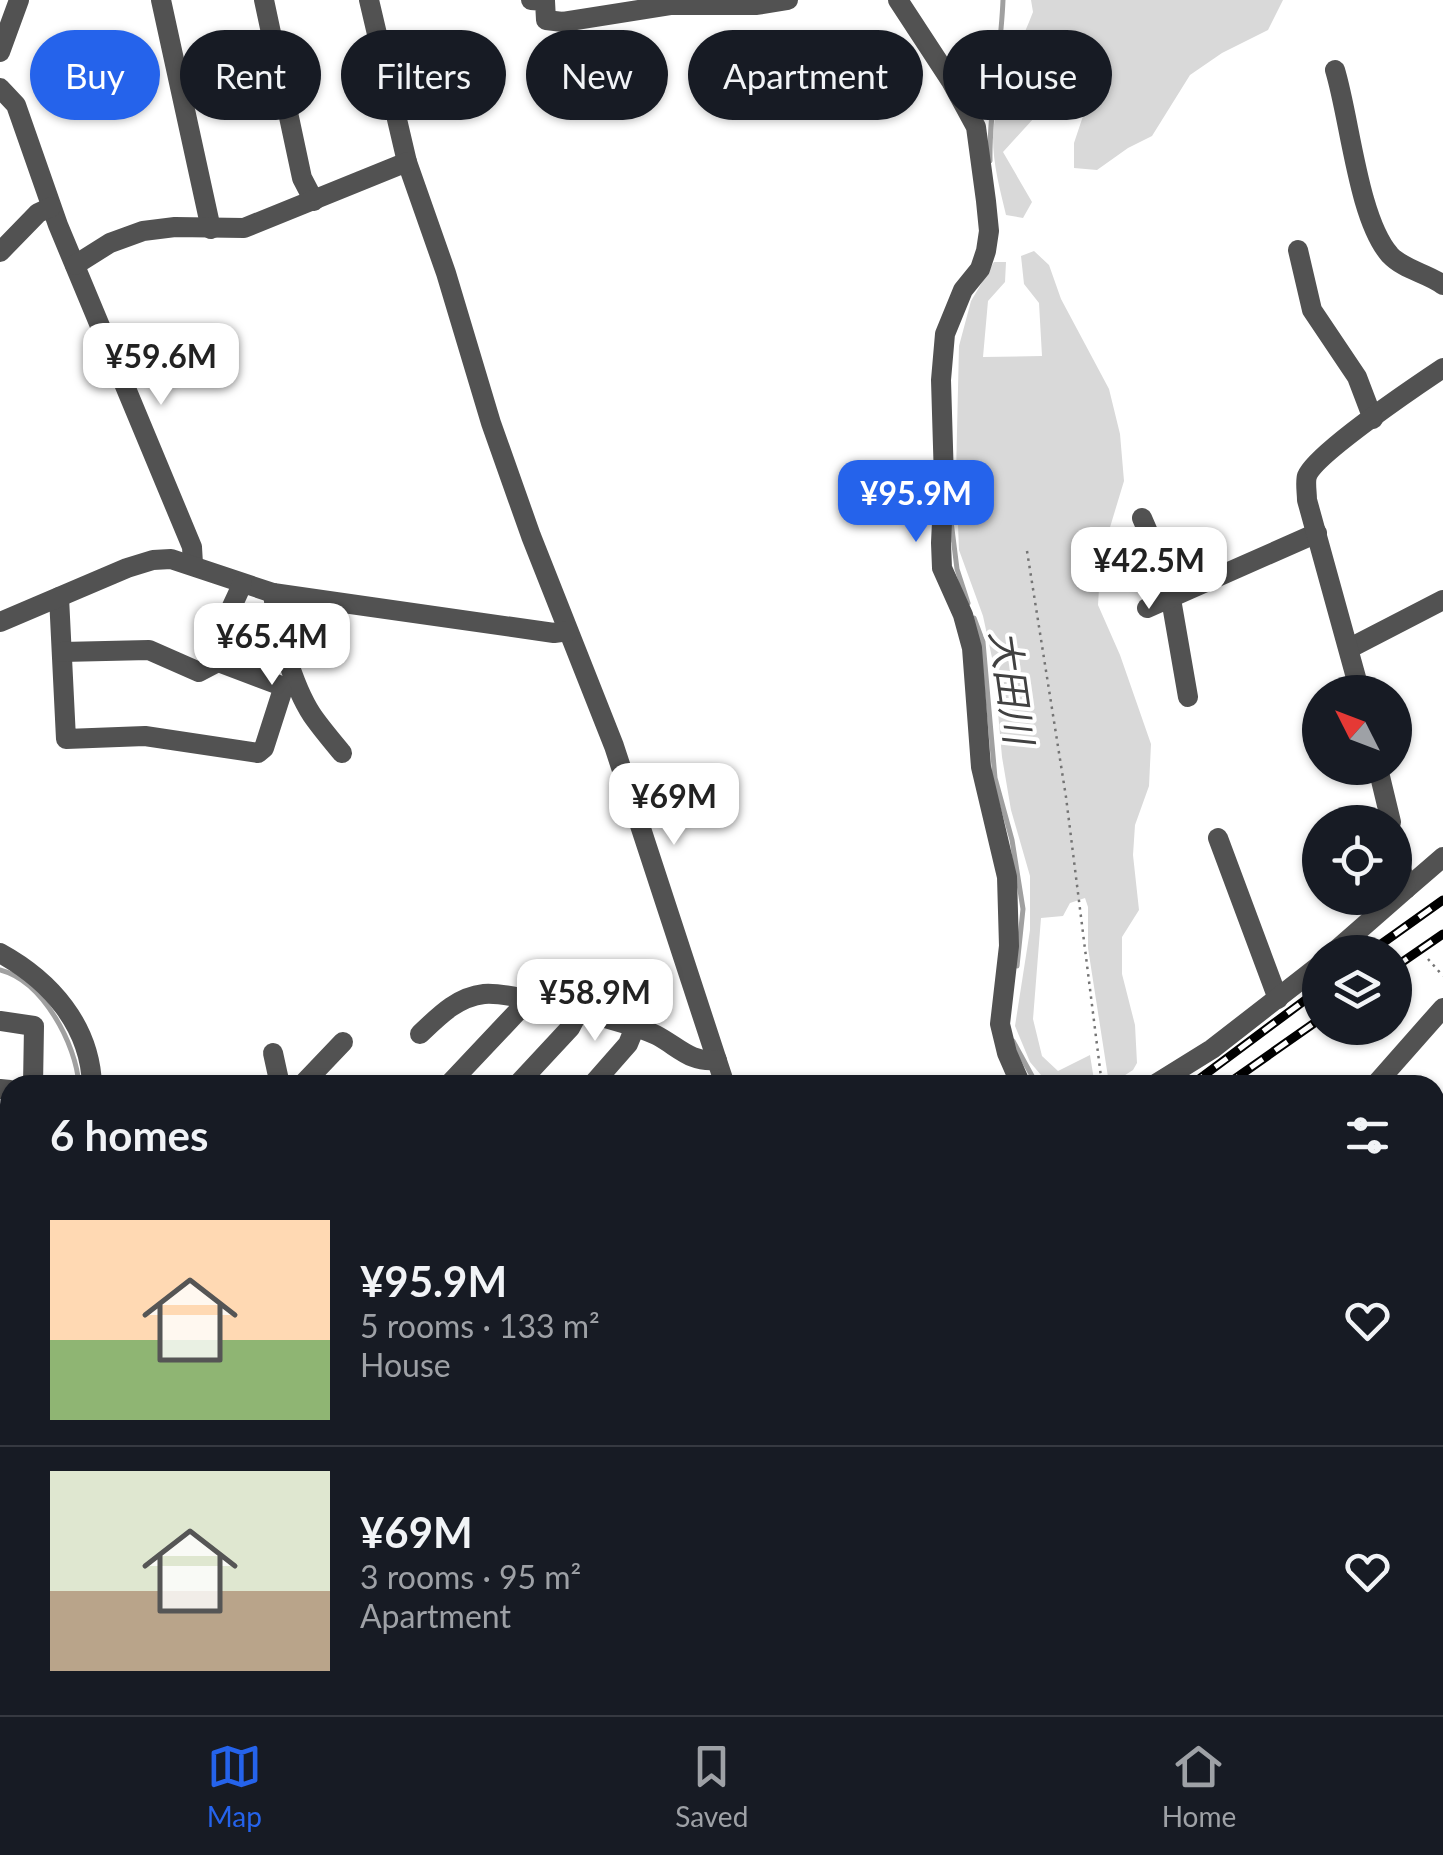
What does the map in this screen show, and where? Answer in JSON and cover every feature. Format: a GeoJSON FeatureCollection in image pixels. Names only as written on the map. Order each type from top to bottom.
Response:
{"type":"FeatureCollection","features":[{"type":"Feature","properties":{"kind":"street"},"geometry":{"type":"LineString","coordinates":[[0,52],[19,0]]}},
{"type":"Feature","properties":{"kind":"street"},"geometry":{"type":"LineString","coordinates":[[161,0],[211,229]]}},
{"type":"Feature","properties":{"kind":"street"},"geometry":{"type":"LineString","coordinates":[[264,0],[302,178],[314,201]]}},
{"type":"Feature","properties":{"kind":"street"},"geometry":{"type":"LineString","coordinates":[[369,0],[407,162],[446,273],[491,423],[614,746],[722,1075]]}},
{"type":"Feature","properties":{"kind":"street"},"geometry":{"type":"LineString","coordinates":[[530,0],[546,1],[546,20],[563,22],[670,6],[757,5],[788,0]]}},
{"type":"Feature","properties":{"kind":"street"},"geometry":{"type":"LineString","coordinates":[[898,0],[951,81],[976,128],[988,216],[989,231],[980,269],[963,290],[945,334],[940,543],[942,568],[963,615],[972,648],[982,767],[1006,877],[1008,946],[1000,1024],[1017,1075]]}},
{"type":"Feature","properties":{"kind":"street"},"geometry":{"type":"LineString","coordinates":[[1335,70],[1371,222],[1386,252],[1443,285]]}},
{"type":"Feature","properties":{"kind":"street"},"geometry":{"type":"LineString","coordinates":[[0,88],[16,105],[74,266],[192,548],[193,564]]}},
{"type":"Feature","properties":{"kind":"street"},"geometry":{"type":"LineString","coordinates":[[74,266],[110,243],[143,231],[176,227],[244,228],[407,162]]}},
{"type":"Feature","properties":{"kind":"street"},"geometry":{"type":"LineString","coordinates":[[0,252],[38,213],[51,207]]}},
{"type":"Feature","properties":{"kind":"street"},"geometry":{"type":"LineString","coordinates":[[1298,250],[1312,310],[1345,356],[1373,418]]}},
{"type":"Feature","properties":{"kind":"street"},"geometry":{"type":"LineString","coordinates":[[1356,675],[1307,500],[1308,476],[1318,462],[1373,418],[1443,368]]}},
{"type":"Feature","properties":{"kind":"street"},"geometry":{"type":"LineString","coordinates":[[1142,518],[1168,576],[1188,697]]}},
{"type":"Feature","properties":{"kind":"street"},"geometry":{"type":"LineString","coordinates":[[1147,608],[1317,532]]}},
{"type":"Feature","properties":{"kind":"street"},"geometry":{"type":"LineString","coordinates":[[0,622],[153,560],[171,559],[273,593],[568,632]]}},
{"type":"Feature","properties":{"kind":"street"},"geometry":{"type":"LineString","coordinates":[[218,662],[219,643],[242,584]]}},
{"type":"Feature","properties":{"kind":"street"},"geometry":{"type":"LineString","coordinates":[[273,593],[297,683],[310,713],[342,754]]}},
{"type":"Feature","properties":{"kind":"street"},"geometry":{"type":"LineString","coordinates":[[59,597],[66,740],[145,736],[258,753],[264,748],[282,692],[279,685],[218,662],[200,672],[149,650],[62,652]]}},
{"type":"Feature","properties":{"kind":"street"},"geometry":{"type":"LineString","coordinates":[[1350,648],[1443,600]]}},
{"type":"Feature","properties":{"kind":"street"},"geometry":{"type":"LineString","coordinates":[[1218,838],[1278,999]]}},
{"type":"Feature","properties":{"kind":"street"},"geometry":{"type":"LineString","coordinates":[[1412,884],[1443,857]]}},
{"type":"Feature","properties":{"kind":"street"},"geometry":{"type":"LineString","coordinates":[[1353,935],[1376,915]]}},
{"type":"Feature","properties":{"kind":"street"},"geometry":{"type":"LineString","coordinates":[[0,954],[39,978],[72,1019],[86,1040],[92,1075]]}},
{"type":"Feature","properties":{"kind":"street"},"geometry":{"type":"LineString","coordinates":[[1170,1075],[1212,1049],[1302,980]]}},
{"type":"Feature","properties":{"kind":"street"},"geometry":{"type":"LineString","coordinates":[[420,1034],[462,1000],[486,994],[523,999],[635,1027],[701,1062],[718,1060]]}},
{"type":"Feature","properties":{"kind":"street"},"geometry":{"type":"LineString","coordinates":[[458,1075],[518,1012],[523,999]]}},
{"type":"Feature","properties":{"kind":"street"},"geometry":{"type":"LineString","coordinates":[[1383,1075],[1443,1008]]}},
{"type":"Feature","properties":{"kind":"street"},"geometry":{"type":"LineString","coordinates":[[526,1075],[570,1028],[578,1013]]}},
{"type":"Feature","properties":{"kind":"street"},"geometry":{"type":"LineString","coordinates":[[0,1020],[34,1026],[33,1075]]}},
{"type":"Feature","properties":{"kind":"street"},"geometry":{"type":"LineString","coordinates":[[601,1075],[628,1044],[635,1027]]}},
{"type":"Feature","properties":{"kind":"street"},"geometry":{"type":"LineString","coordinates":[[312,1075],[343,1042]]}},
{"type":"Feature","properties":{"kind":"street"},"geometry":{"type":"LineString","coordinates":[[273,1053],[278,1075]]}},
{"type":"Feature","properties":{"kind":"path"},"geometry":{"type":"LineString","coordinates":[[1027,551],[1066,797],[1101,1075]]}},
{"type":"Feature","properties":{"kind":"path"},"geometry":{"type":"LineString","coordinates":[[1428,959],[1443,976]]}},
{"type":"Feature","properties":{"kind":"shaded area"},"geometry":{"type":"Polygon","coordinates":[[[1031,0],[1283,0],[1268,30],[1222,53],[1190,75],[1152,136],[1097,170],[1074,168],[1074,143],[1082,120],[1112,120],[1112,30],[1026,30],[1033,12],[1031,0]]]}},
{"type":"Feature","properties":{"kind":"shaded area"},"geometry":{"type":"Polygon","coordinates":[[[1032,120],[1003,152],[1032,202],[1023,218],[1006,215],[996,167],[994,122],[1032,120]]]}},
{"type":"Feature","properties":{"kind":"shaded area"},"geometry":{"type":"Polygon","coordinates":[[[1034,251],[1049,265],[1061,299],[1109,389],[1120,434],[1124,481],[1101,557],[1098,605],[1151,744],[1149,786],[1135,825],[1133,855],[1139,910],[1122,937],[1122,974],[1135,1025],[1137,1063],[1125,1075],[1108,1075],[1088,948],[1085,898],[1070,903],[1063,916],[1041,918],[1033,1019],[1042,1056],[1058,1071],[1090,1055],[1093,1075],[1041,1075],[1030,1062],[1015,1026],[1030,930],[1030,876],[1011,810],[994,667],[983,616],[959,550],[956,474],[959,346],[971,301],[994,262],[1006,262],[1005,282],[988,301],[983,357],[1042,356],[1039,303],[1024,284],[1021,256],[1034,251]]]}},
{"type":"Feature","properties":{"kind":"waterway","name":"大田川"},"geometry":{"type":"LineString","coordinates":[[990,161],[1003,0]]}},
{"type":"Feature","properties":{"kind":"waterway","name":"大田川"},"geometry":{"type":"LineString","coordinates":[[951,521],[957,569],[968,603]]}},
{"type":"Feature","properties":{"kind":"waterway","name":"大田川"},"geometry":{"type":"LineString","coordinates":[[974,618],[983,642],[995,778],[1012,840],[1023,909],[1017,966]]}},
{"type":"Feature","properties":{"kind":"waterway"},"geometry":{"type":"LineString","coordinates":[[0,970],[16,976],[43,1000],[64,1033],[78,1075]]}},
{"type":"Feature","properties":{"kind":"waterway","name":"大田川"},"geometry":{"type":"LineString","coordinates":[[1013,1041],[1032,1075]]}},
{"type":"Feature","properties":{"kind":"railway"},"geometry":{"type":"LineString","coordinates":[[1394,935],[1443,900]]}},
{"type":"Feature","properties":{"kind":"railway"},"geometry":{"type":"LineString","coordinates":[[1412,955],[1443,934]]}},
{"type":"Feature","properties":{"kind":"railway"},"geometry":{"type":"LineString","coordinates":[[1204,1075],[1302,1002]]}},
{"type":"Feature","properties":{"kind":"railway"},"geometry":{"type":"LineString","coordinates":[[1240,1075],[1302,1032]]}}]}
